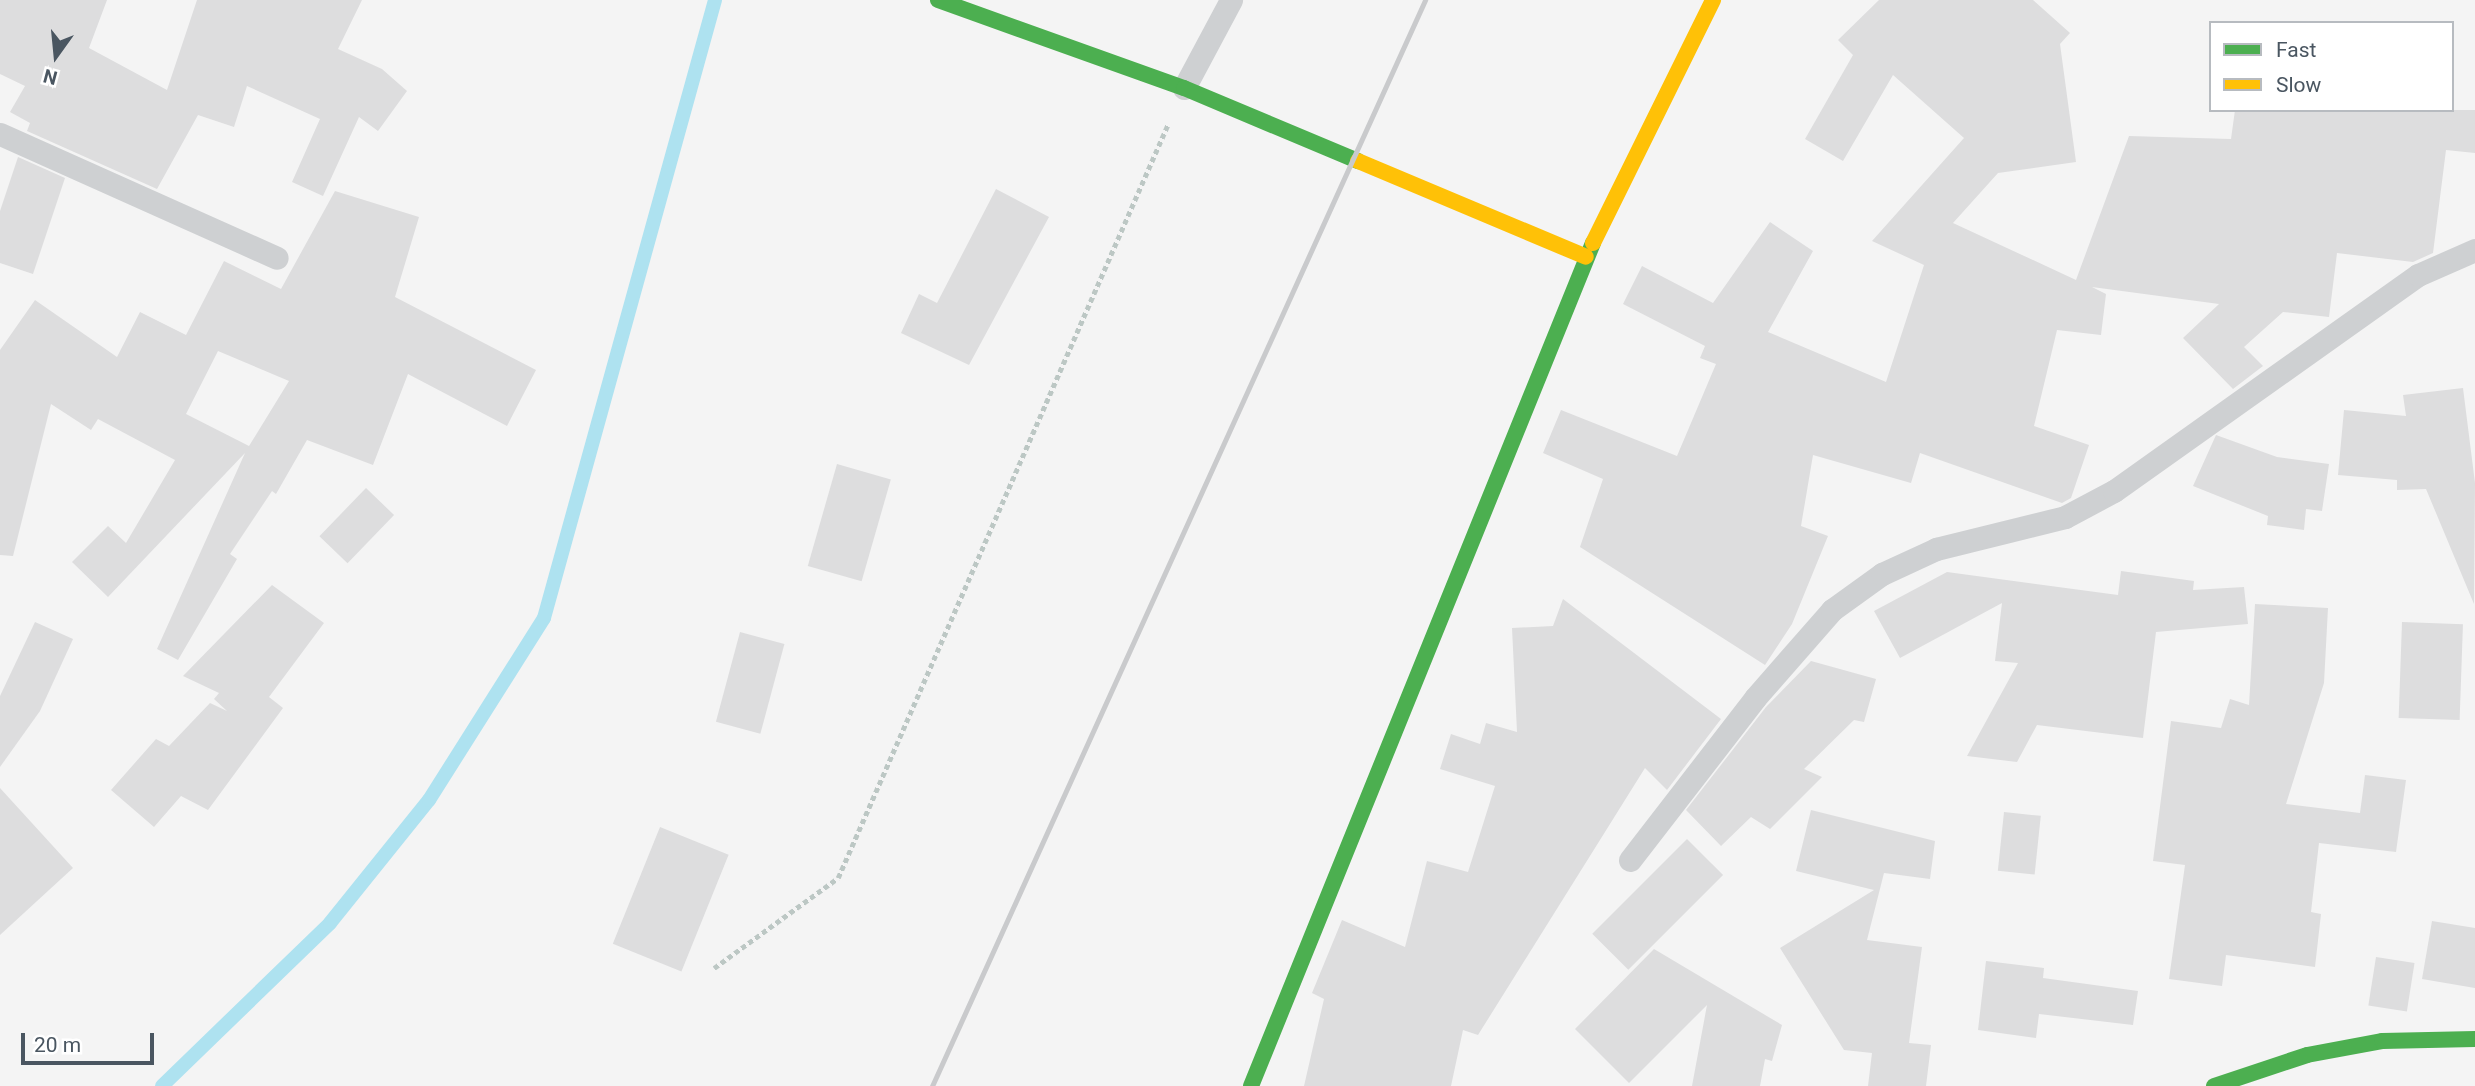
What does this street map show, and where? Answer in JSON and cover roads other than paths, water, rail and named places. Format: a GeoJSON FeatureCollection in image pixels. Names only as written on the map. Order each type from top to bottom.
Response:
{"type":"FeatureCollection","features":[{"type":"Feature","properties":{"kind":"street"},"geometry":{"type":"LineString","coordinates":[[938,0],[1184,88],[1586,257]]}},
{"type":"Feature","properties":{"kind":"street"},"geometry":{"type":"LineString","coordinates":[[1251,1086],[1586,257],[1713,0]]}},
{"type":"Feature","properties":{"kind":"street"},"geometry":{"type":"LineString","coordinates":[[2214,1086],[2307,1055],[2382,1041],[2475,1039]]}},
{"type":"Feature","properties":{"kind":"lane"},"geometry":{"type":"LineString","coordinates":[[1184,88],[1231,0]]}},
{"type":"Feature","properties":{"kind":"lane"},"geometry":{"type":"LineString","coordinates":[[0,134],[276,258]]}},
{"type":"Feature","properties":{"kind":"lane"},"geometry":{"type":"LineString","coordinates":[[1630,860],[1755,698],[1832,610],[1882,574],[1936,549],[2065,517],[2114,491],[2418,275],[2475,250]]}},
{"type":"Feature","properties":{"kind":"waterway"},"geometry":{"type":"LineString","coordinates":[[162,1086],[330,923],[429,800],[544,618],[715,0]]}},
{"type":"Feature","properties":{"kind":"railway"},"geometry":{"type":"LineString","coordinates":[[932,1086],[1425,0]]}}]}
